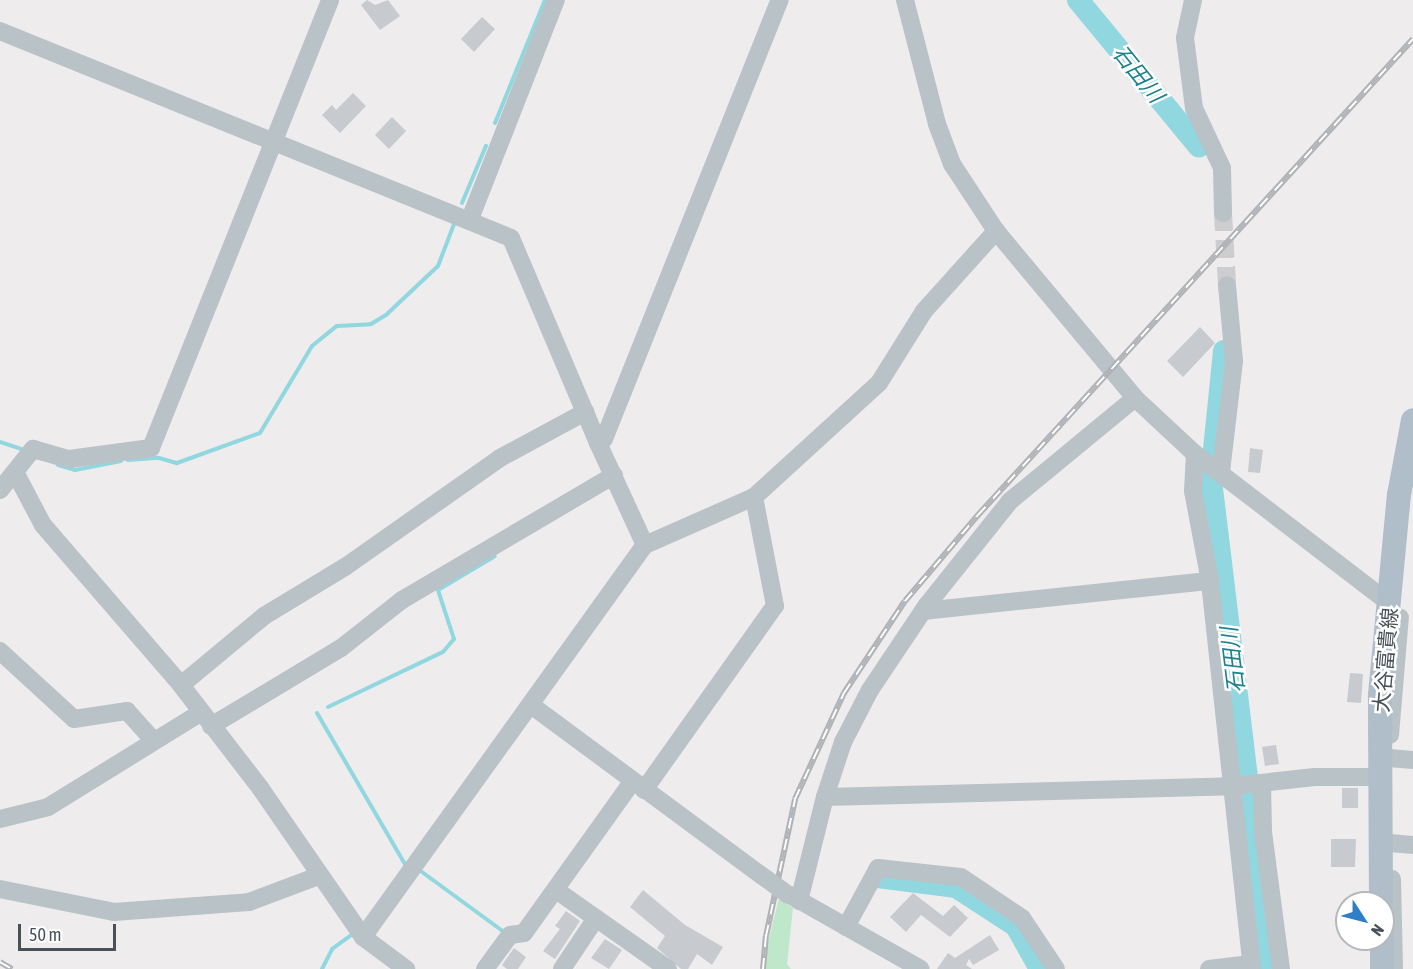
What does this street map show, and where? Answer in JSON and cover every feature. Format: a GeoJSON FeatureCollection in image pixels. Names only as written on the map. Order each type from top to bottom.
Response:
{"type":"FeatureCollection","features":[{"type":"Feature","properties":{"kind":"main road","name":"大谷富貴線"},"geometry":{"type":"LineString","coordinates":[[1382,891],[1385,842],[1383,767],[1396,621],[1400,495],[1413,420]]}},
{"type":"Feature","properties":{"kind":"main road"},"geometry":{"type":"LineString","coordinates":[[1382,951],[1382,969]]}},
{"type":"Feature","properties":{"kind":"street"},"geometry":{"type":"LineString","coordinates":[[0,490],[33,449],[69,459],[151,448],[330,0]]}},
{"type":"Feature","properties":{"kind":"street"},"geometry":{"type":"LineString","coordinates":[[470,219],[556,0]]}},
{"type":"Feature","properties":{"kind":"street"},"geometry":{"type":"LineString","coordinates":[[598,443],[604,439],[780,0]]}},
{"type":"Feature","properties":{"kind":"street"},"geometry":{"type":"LineString","coordinates":[[904,0],[937,124],[952,164],[996,231],[1135,398],[1199,457],[1221,472],[1396,621]]}},
{"type":"Feature","properties":{"kind":"street"},"geometry":{"type":"LineString","coordinates":[[1193,0],[1185,38],[1194,108],[1222,168],[1223,213]]}},
{"type":"Feature","properties":{"kind":"street"},"geometry":{"type":"LineString","coordinates":[[0,31],[470,219],[512,238],[598,443],[645,545]]}},
{"type":"Feature","properties":{"kind":"street"},"geometry":{"type":"LineString","coordinates":[[363,937],[645,545],[754,497],[879,382],[924,311],[996,231]]}},
{"type":"Feature","properties":{"kind":"street"},"geometry":{"type":"LineString","coordinates":[[1221,472],[1234,361],[1227,285]]}},
{"type":"Feature","properties":{"kind":"street"},"geometry":{"type":"LineString","coordinates":[[794,898],[843,742],[870,690],[923,611],[1010,501],[1135,398]]}},
{"type":"Feature","properties":{"kind":"street"},"geometry":{"type":"LineString","coordinates":[[181,685],[264,616],[345,567],[500,458],[585,412]]}},
{"type":"Feature","properties":{"kind":"street"},"geometry":{"type":"LineString","coordinates":[[1199,457],[1193,491],[1210,581],[1251,967],[1209,969]]}},
{"type":"Feature","properties":{"kind":"street"},"geometry":{"type":"LineString","coordinates":[[15,472],[43,525],[181,685],[205,720],[261,789],[318,876],[363,937],[406,969]]}},
{"type":"Feature","properties":{"kind":"street"},"geometry":{"type":"LineString","coordinates":[[0,819],[48,807],[152,739],[205,720],[341,648],[402,600],[614,475]]}},
{"type":"Feature","properties":{"kind":"street"},"geometry":{"type":"LineString","coordinates":[[485,969],[510,935],[524,933],[775,606],[754,497]]}},
{"type":"Feature","properties":{"kind":"street"},"geometry":{"type":"LineString","coordinates":[[923,611],[1210,581]]}},
{"type":"Feature","properties":{"kind":"street"},"geometry":{"type":"LineString","coordinates":[[0,651],[74,719],[127,711],[152,739]]}},
{"type":"Feature","properties":{"kind":"street"},"geometry":{"type":"LineString","coordinates":[[531,705],[638,786],[794,898],[921,969]]}},
{"type":"Feature","properties":{"kind":"street"},"geometry":{"type":"LineString","coordinates":[[825,798],[1233,786],[1383,767],[1413,760]]}},
{"type":"Feature","properties":{"kind":"street"},"geometry":{"type":"LineString","coordinates":[[1259,783],[1281,969]]}},
{"type":"Feature","properties":{"kind":"street"},"geometry":{"type":"LineString","coordinates":[[1394,969],[1385,842],[1413,845]]}},
{"type":"Feature","properties":{"kind":"street"},"geometry":{"type":"LineString","coordinates":[[846,927],[878,868],[961,877],[1022,918],[1056,969]]}},
{"type":"Feature","properties":{"kind":"street"},"geometry":{"type":"LineString","coordinates":[[0,889],[114,912],[249,902],[318,876]]}},
{"type":"Feature","properties":{"kind":"street"},"geometry":{"type":"LineString","coordinates":[[556,890],[660,967]]}},
{"type":"Feature","properties":{"kind":"street"},"geometry":{"type":"LineString","coordinates":[[562,969],[596,918]]}},
{"type":"Feature","properties":{"kind":"green space"},"geometry":{"type":"Polygon","coordinates":[[[779,898],[793,908],[787,964],[791,969],[766,969],[766,950],[779,898]]]}},
{"type":"Feature","properties":{"kind":"building"},"geometry":{"type":"Polygon","coordinates":[[[367,0],[375,5],[388,0],[400,16],[380,30],[361,5],[367,0]]]}},
{"type":"Feature","properties":{"kind":"building"},"geometry":{"type":"Polygon","coordinates":[[[482,17],[495,29],[474,52],[461,39],[482,17]]]}},
{"type":"Feature","properties":{"kind":"building"},"geometry":{"type":"Polygon","coordinates":[[[353,93],[366,106],[340,133],[322,115],[332,105],[336,110],[353,93]]]}},
{"type":"Feature","properties":{"kind":"building"},"geometry":{"type":"Polygon","coordinates":[[[392,117],[406,131],[389,149],[375,135],[392,117]]]}},
{"type":"Feature","properties":{"kind":"building"},"geometry":{"type":"Polygon","coordinates":[[[1200,327],[1215,343],[1183,377],[1167,361],[1200,327]]]}},
{"type":"Feature","properties":{"kind":"building"},"geometry":{"type":"Polygon","coordinates":[[[1250,448],[1263,450],[1260,473],[1248,472],[1250,448]]]}},
{"type":"Feature","properties":{"kind":"building"},"geometry":{"type":"Polygon","coordinates":[[[1350,673],[1363,674],[1361,703],[1347,702],[1350,673]]]}},
{"type":"Feature","properties":{"kind":"building"},"geometry":{"type":"Polygon","coordinates":[[[1276,745],[1279,764],[1265,766],[1262,747],[1276,745]]]}},
{"type":"Feature","properties":{"kind":"building"},"geometry":{"type":"Polygon","coordinates":[[[1342,788],[1358,788],[1358,808],[1342,808],[1342,788]]]}},
{"type":"Feature","properties":{"kind":"building"},"geometry":{"type":"Polygon","coordinates":[[[1331,839],[1356,839],[1355,867],[1331,867],[1331,839]]]}},
{"type":"Feature","properties":{"kind":"building"},"geometry":{"type":"Polygon","coordinates":[[[643,890],[685,925],[723,947],[712,965],[697,954],[688,969],[681,969],[657,948],[665,936],[630,907],[643,890]]]}},
{"type":"Feature","properties":{"kind":"building"},"geometry":{"type":"Polygon","coordinates":[[[913,893],[943,916],[954,905],[968,918],[950,937],[921,915],[906,932],[890,917],[913,893]]]}},
{"type":"Feature","properties":{"kind":"building"},"geometry":{"type":"Polygon","coordinates":[[[566,911],[580,921],[555,959],[543,951],[560,929],[555,926],[566,911]]]}},
{"type":"Feature","properties":{"kind":"building"},"geometry":{"type":"Polygon","coordinates":[[[990,935],[999,950],[973,965],[969,959],[966,965],[972,969],[937,969],[948,953],[955,958],[990,935]]]}},
{"type":"Feature","properties":{"kind":"building"},"geometry":{"type":"Polygon","coordinates":[[[605,939],[622,950],[609,969],[591,958],[605,939]]]}},
{"type":"Feature","properties":{"kind":"building"},"geometry":{"type":"Polygon","coordinates":[[[514,948],[526,957],[518,969],[507,969],[502,965],[514,948]]]}},
{"type":"Feature","properties":{"kind":"waterway"},"geometry":{"type":"LineString","coordinates":[[495,123],[545,0]]}},
{"type":"Feature","properties":{"kind":"waterway","name":"石田川"},"geometry":{"type":"LineString","coordinates":[[1078,0],[1199,147]]}},
{"type":"Feature","properties":{"kind":"waterway"},"geometry":{"type":"LineString","coordinates":[[462,203],[486,146]]}},
{"type":"Feature","properties":{"kind":"waterway"},"geometry":{"type":"LineString","coordinates":[[128,460],[159,458],[177,463],[260,433],[312,346],[337,326],[371,324],[386,315],[438,266],[454,224]]}},
{"type":"Feature","properties":{"kind":"waterway","name":"石田川"},"geometry":{"type":"LineString","coordinates":[[1224,351],[1211,480],[1270,969]]}},
{"type":"Feature","properties":{"kind":"waterway"},"geometry":{"type":"LineString","coordinates":[[0,442],[21,449]]}},
{"type":"Feature","properties":{"kind":"waterway"},"geometry":{"type":"LineString","coordinates":[[58,465],[75,470],[121,461]]}},
{"type":"Feature","properties":{"kind":"waterway"},"geometry":{"type":"LineString","coordinates":[[328,707],[443,652],[454,639],[438,590],[495,556]]}},
{"type":"Feature","properties":{"kind":"waterway"},"geometry":{"type":"LineString","coordinates":[[317,713],[405,864]]}},
{"type":"Feature","properties":{"kind":"waterway"},"geometry":{"type":"LineString","coordinates":[[422,872],[504,932]]}},
{"type":"Feature","properties":{"kind":"waterway"},"geometry":{"type":"LineString","coordinates":[[878,877],[956,887],[1016,926],[1040,969]]}},
{"type":"Feature","properties":{"kind":"waterway"},"geometry":{"type":"LineString","coordinates":[[322,969],[332,949],[351,935]]}},
{"type":"Feature","properties":{"kind":"tunnel"},"geometry":{"type":"LineString","coordinates":[[1223,213],[1227,285]]}},
{"type":"Feature","properties":{"kind":"railway"},"geometry":{"type":"LineString","coordinates":[[763,969],[766,936],[795,799],[844,693],[905,601],[978,515],[1413,39]]}},
{"type":"Feature","properties":{"kind":"railway"},"geometry":{"type":"LineString","coordinates":[[0,962],[12,969]]}}]}
